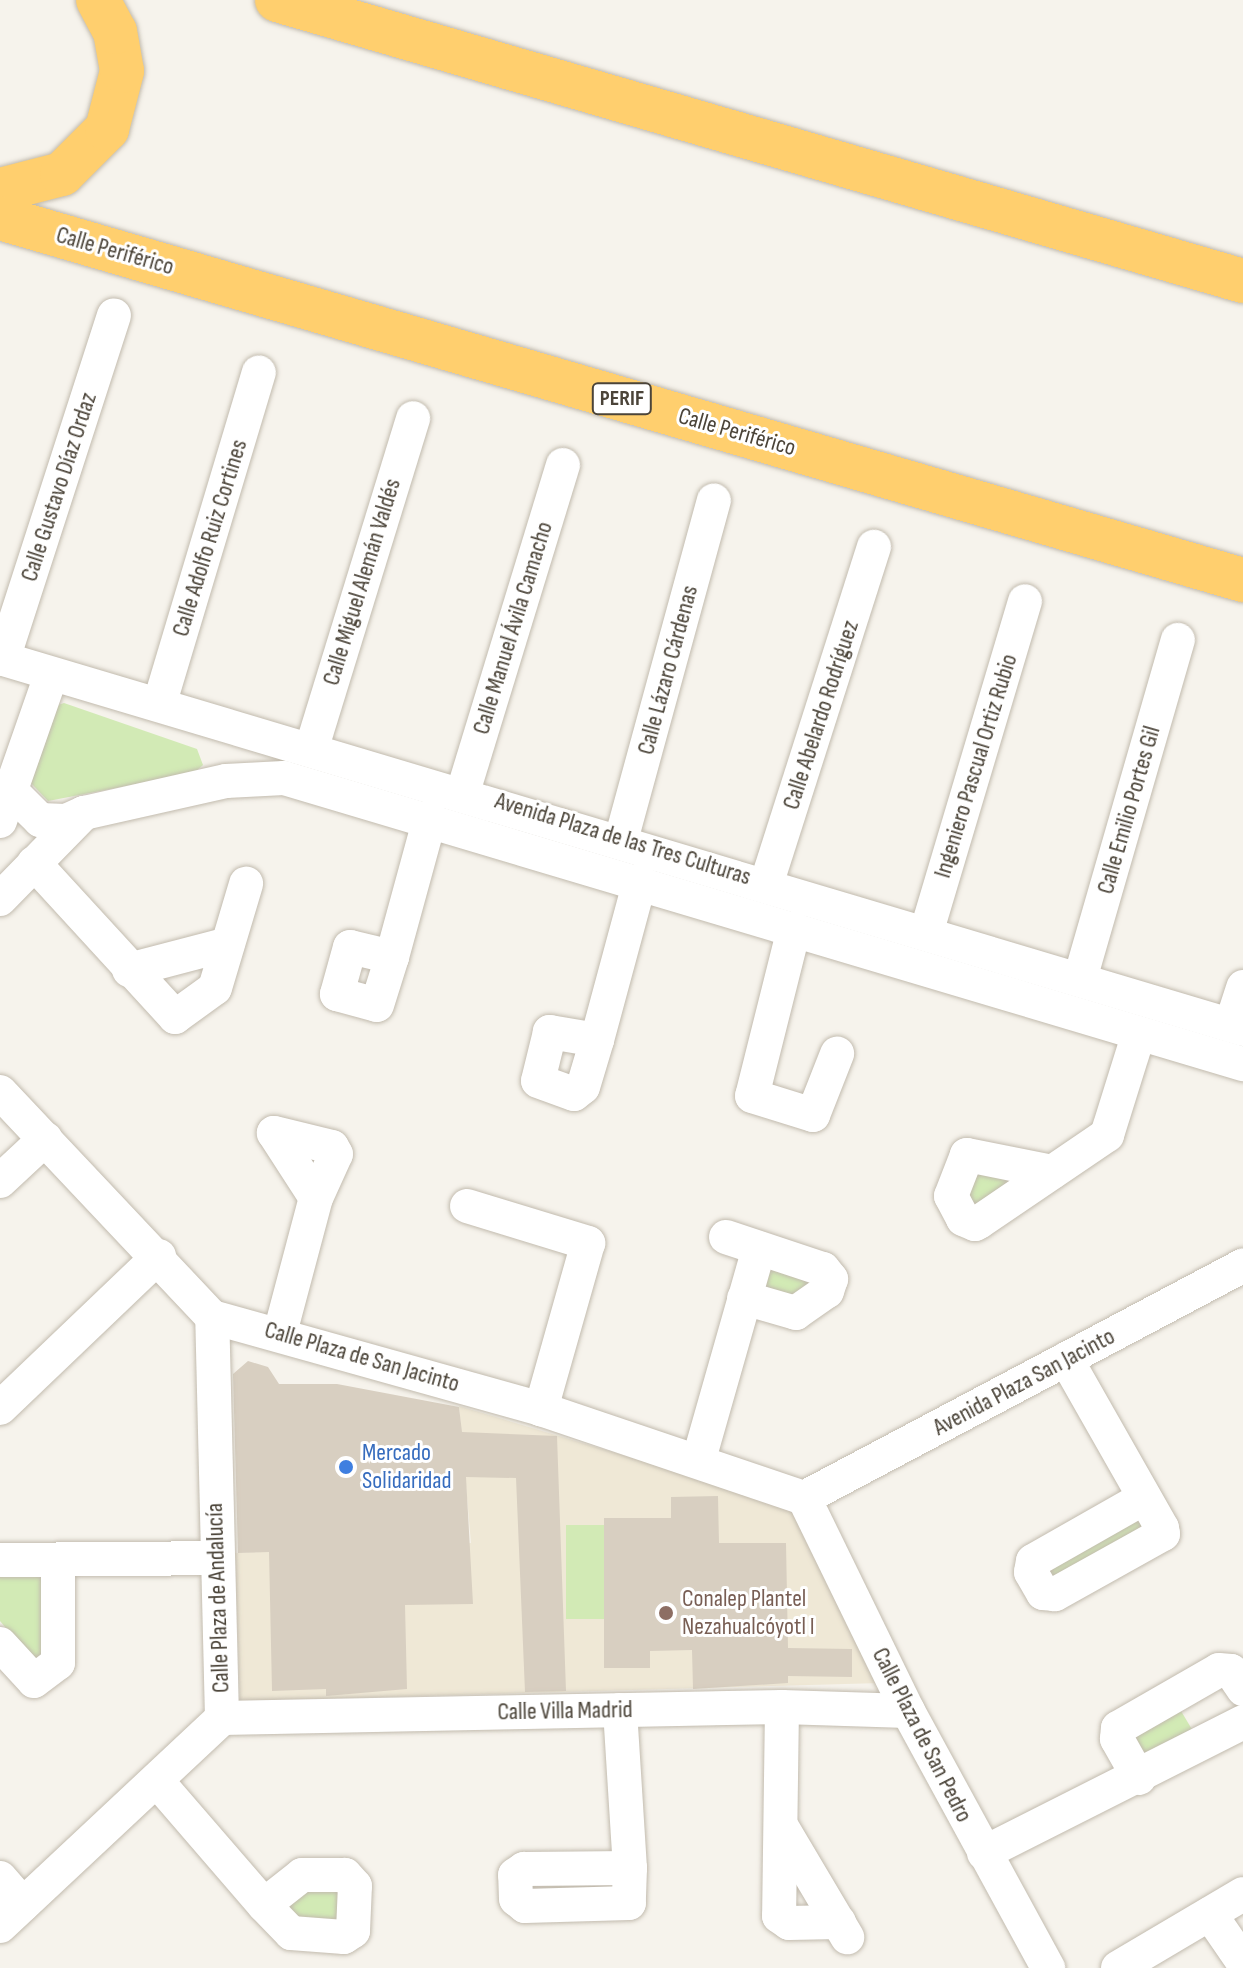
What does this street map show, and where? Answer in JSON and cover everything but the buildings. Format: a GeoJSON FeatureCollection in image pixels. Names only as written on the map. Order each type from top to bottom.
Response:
{"type":"FeatureCollection","features":[{"type":"Feature","properties":{"kind":"highway"},"geometry":{"type":"LineString","coordinates":[[0,190],[62,174],[107,129],[120,90],[121,61],[98,0]]}},
{"type":"Feature","properties":{"kind":"highway"},"geometry":{"type":"LineString","coordinates":[[277,0],[1243,281]]}},
{"type":"Feature","properties":{"kind":"highway","name":"Calle Periférico"},"geometry":{"type":"LineString","coordinates":[[0,218],[1243,580]]}},
{"type":"Feature","properties":{"kind":"street","name":"Calle Gustavo Díaz Ordaz"},"geometry":{"type":"LineString","coordinates":[[2,659],[114,315]]}},
{"type":"Feature","properties":{"kind":"street","name":"Calle Adolfo Ruiz Cortines"},"geometry":{"type":"LineString","coordinates":[[160,702],[259,373]]}},
{"type":"Feature","properties":{"kind":"street","name":"Calle Miguel Alemán Valdés"},"geometry":{"type":"LineString","coordinates":[[312,747],[413,418]]}},
{"type":"Feature","properties":{"kind":"street","name":"Calle Manuel Ávila Camacho"},"geometry":{"type":"LineString","coordinates":[[463,792],[563,465]]}},
{"type":"Feature","properties":{"kind":"street","name":"Calle Lázaro Cárdenas"},"geometry":{"type":"LineString","coordinates":[[621,840],[714,500]]}},
{"type":"Feature","properties":{"kind":"street","name":"Calle Abelardo Rodríguez"},"geometry":{"type":"LineString","coordinates":[[767,882],[874,547]]}},
{"type":"Feature","properties":{"kind":"street","name":"Ingeniero Pascual Ortiz Rubio"},"geometry":{"type":"LineString","coordinates":[[927,930],[1025,601]]}},
{"type":"Feature","properties":{"kind":"street","name":"Calle Emilio Portes Gil"},"geometry":{"type":"LineString","coordinates":[[1080,979],[1178,640]]}},
{"type":"Feature","properties":{"kind":"street","name":"Avenida Plaza de las Tres Culturas"},"geometry":{"type":"LineString","coordinates":[[2,659],[51,675],[160,702],[767,882],[1237,1027]]}},
{"type":"Feature","properties":{"kind":"street"},"geometry":{"type":"LineString","coordinates":[[6,806],[51,675]]}},
{"type":"Feature","properties":{"kind":"street"},"geometry":{"type":"LineString","coordinates":[[207,716],[227,747],[226,781]]}},
{"type":"Feature","properties":{"kind":"street","name":"Avenida Plaza de las Tres Culturas"},"geometry":{"type":"LineString","coordinates":[[6,806],[40,820],[66,821],[84,813],[226,781],[284,778],[430,818],[1138,1036],[1243,1064]]}},
{"type":"Feature","properties":{"kind":"street"},"geometry":{"type":"LineString","coordinates":[[0,899],[84,813]]}},
{"type":"Feature","properties":{"kind":"street"},"geometry":{"type":"LineString","coordinates":[[392,957],[430,818]]}},
{"type":"Feature","properties":{"kind":"street"},"geometry":{"type":"LineString","coordinates":[[34,863],[168,1013],[180,1016],[215,988],[246,884]]}},
{"type":"Feature","properties":{"kind":"street"},"geometry":{"type":"LineString","coordinates":[[597,1040],[640,881]]}},
{"type":"Feature","properties":{"kind":"street"},"geometry":{"type":"LineString","coordinates":[[794,929],[752,1096],[813,1115],[837,1054]]}},
{"type":"Feature","properties":{"kind":"street"},"geometry":{"type":"LineString","coordinates":[[129,970],[228,944]]}},
{"type":"Feature","properties":{"kind":"street"},"geometry":{"type":"LineString","coordinates":[[1237,1027],[1243,987]]}},
{"type":"Feature","properties":{"kind":"street"},"geometry":{"type":"LineString","coordinates":[[1052,1172],[1110,1132],[1138,1036]]}},
{"type":"Feature","properties":{"kind":"street"},"geometry":{"type":"LineString","coordinates":[[0,1092],[159,1256],[212,1317]]}},
{"type":"Feature","properties":{"kind":"street"},"geometry":{"type":"LineString","coordinates":[[0,1181],[45,1139]]}},
{"type":"Feature","properties":{"kind":"street"},"geometry":{"type":"LineString","coordinates":[[280,1333],[316,1198]]}},
{"type":"Feature","properties":{"kind":"street"},"geometry":{"type":"LineString","coordinates":[[467,1206],[579,1235],[588,1243],[541,1409]]}},
{"type":"Feature","properties":{"kind":"street"},"geometry":{"type":"LineString","coordinates":[[726,1237],[823,1269],[831,1284],[796,1313],[744,1298]]}},
{"type":"Feature","properties":{"kind":"street"},"geometry":{"type":"LineString","coordinates":[[699,1459],[759,1248]]}},
{"type":"Feature","properties":{"kind":"street"},"geometry":{"type":"LineString","coordinates":[[0,1408],[159,1256]]}},
{"type":"Feature","properties":{"kind":"street","name":"Avenida Plaza San Jacinto"},"geometry":{"type":"LineString","coordinates":[[804,1498],[1243,1266]]}},
{"type":"Feature","properties":{"kind":"street","name":"Calle Plaza de San Jacinto"},"geometry":{"type":"LineString","coordinates":[[212,1317],[280,1333],[541,1409],[699,1459],[804,1498]]}},
{"type":"Feature","properties":{"kind":"street","name":"Calle Plaza de Andalucía"},"geometry":{"type":"LineString","coordinates":[[12,1915],[222,1718],[212,1317]]}},
{"type":"Feature","properties":{"kind":"street"},"geometry":{"type":"LineString","coordinates":[[1066,1359],[1144,1498]]}},
{"type":"Feature","properties":{"kind":"street","name":"Calle Plaza de San Pedro"},"geometry":{"type":"LineString","coordinates":[[804,1498],[908,1711],[1048,1968]]}},
{"type":"Feature","properties":{"kind":"street"},"geometry":{"type":"LineString","coordinates":[[0,1560],[58,1562],[217,1558]]}},
{"type":"Feature","properties":{"kind":"street"},"geometry":{"type":"LineString","coordinates":[[0,1644],[34,1681],[58,1663],[58,1562]]}},
{"type":"Feature","properties":{"kind":"street"},"geometry":{"type":"LineString","coordinates":[[1139,1778],[1117,1739],[1118,1728],[1219,1670],[1231,1671],[1243,1689]]}},
{"type":"Feature","properties":{"kind":"street"},"geometry":{"type":"LineString","coordinates":[[782,1707],[781,1920],[843,1929],[783,1829]]}},
{"type":"Feature","properties":{"kind":"street","name":"Calle Villa Madrid"},"geometry":{"type":"LineString","coordinates":[[222,1718],[782,1707],[908,1711]]}},
{"type":"Feature","properties":{"kind":"street"},"geometry":{"type":"LineString","coordinates":[[620,1710],[630,1868]]}},
{"type":"Feature","properties":{"kind":"street"},"geometry":{"type":"LineString","coordinates":[[984,1853],[1139,1778],[1243,1722]]}},
{"type":"Feature","properties":{"kind":"street"},"geometry":{"type":"LineString","coordinates":[[157,1781],[264,1905]]}},
{"type":"Feature","properties":{"kind":"street"},"geometry":{"type":"LineString","coordinates":[[0,1878],[12,1915]]}},
{"type":"Feature","properties":{"kind":"street"},"geometry":{"type":"LineString","coordinates":[[1118,1968],[1243,1894]]}},
{"type":"Feature","properties":{"kind":"street"},"geometry":{"type":"LineString","coordinates":[[1210,1914],[1243,1962]]}},
{"type":"Feature","properties":{"kind":"shaded area","name":"Conalep Plantel Nezahualcóyotl I"},"geometry":{"type":"Polygon","coordinates":[[[459,1406],[792,1506],[882,1683],[240,1701],[235,1553],[471,1543],[459,1406]]]}},
{"type":"Feature","properties":{"kind":"green space"},"geometry":{"type":"Polygon","coordinates":[[[64,703],[197,749],[203,765],[194,773],[48,801],[31,783],[55,706],[64,703]]]}},
{"type":"Feature","properties":{"kind":"green space"},"geometry":{"type":"Polygon","coordinates":[[[971,1163],[1022,1176],[968,1210],[971,1163]]]}},
{"type":"Feature","properties":{"kind":"green space"},"geometry":{"type":"Polygon","coordinates":[[[765,1260],[816,1283],[792,1303],[756,1291],[765,1260]]]}},
{"type":"Feature","properties":{"kind":"green space"},"geometry":{"type":"Polygon","coordinates":[[[1143,1509],[1156,1532],[1049,1591],[1036,1568],[1143,1509]]]}},
{"type":"Feature","properties":{"kind":"green space"},"geometry":{"type":"Polygon","coordinates":[[[566,1525],[604,1525],[604,1619],[566,1619],[566,1525]]]}},
{"type":"Feature","properties":{"kind":"green space"},"geometry":{"type":"Polygon","coordinates":[[[49,1569],[56,1653],[39,1668],[0,1621],[0,1570],[49,1569]]]}},
{"type":"Feature","properties":{"kind":"green space"},"geometry":{"type":"Polygon","coordinates":[[[1175,1701],[1195,1734],[1141,1767],[1121,1733],[1175,1701]]]}},
{"type":"Feature","properties":{"kind":"green space"},"geometry":{"type":"Polygon","coordinates":[[[303,1886],[347,1888],[347,1926],[297,1926],[278,1906],[303,1886]]]}},
{"type":"Feature","properties":{"kind":"place","name":"Mercado Solidaridad"},"geometry":{"type":"Point","coordinates":[346,1467]}},
{"type":"Feature","properties":{"kind":"place","name":"Conalep Plantel Nezahualcóyotl I"},"geometry":{"type":"Point","coordinates":[666,1613]}}]}
